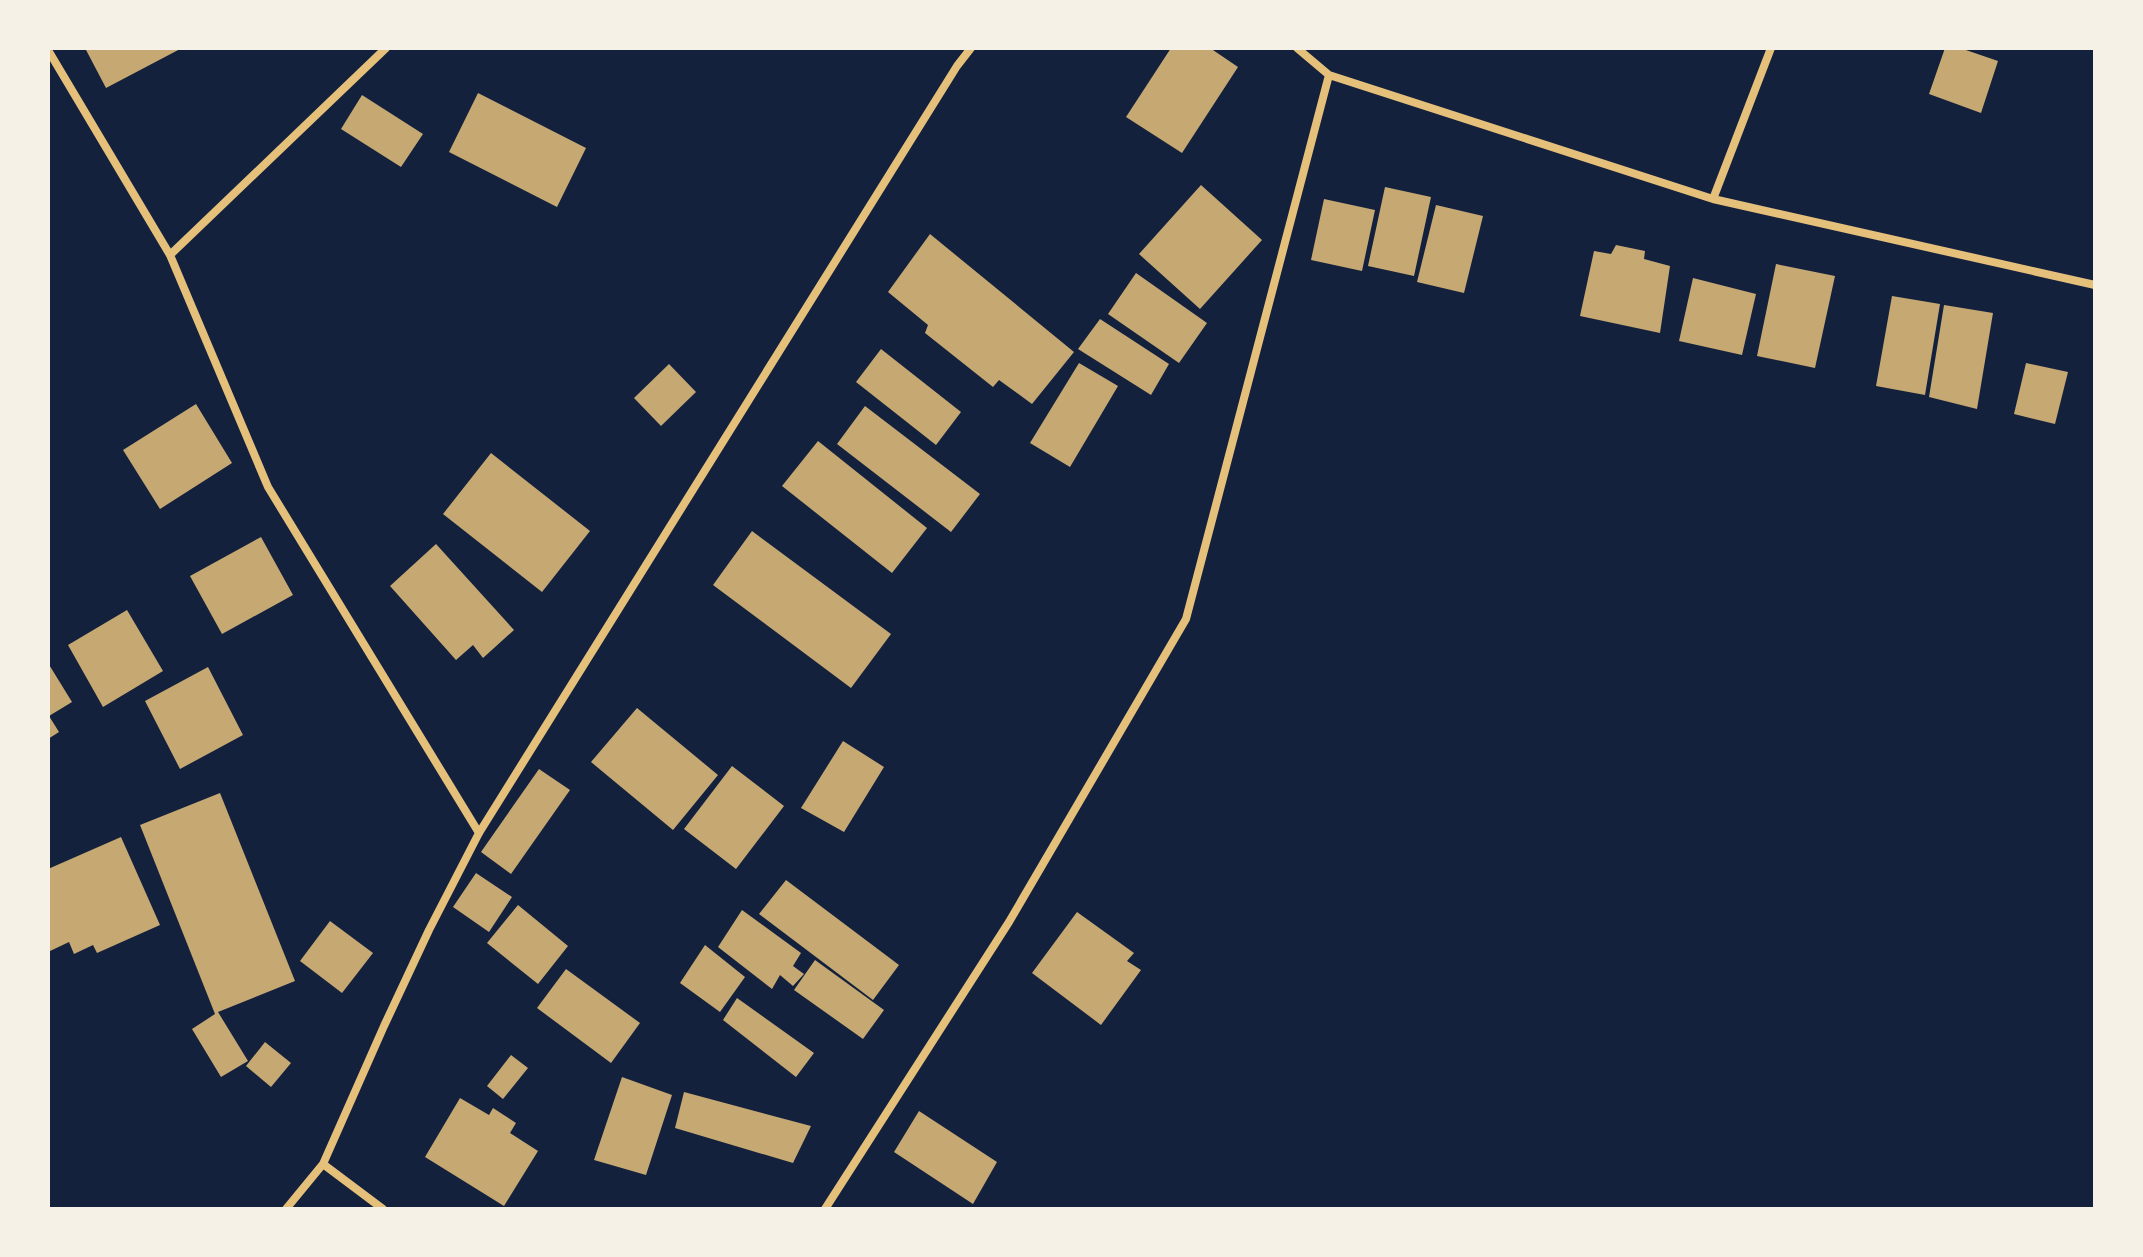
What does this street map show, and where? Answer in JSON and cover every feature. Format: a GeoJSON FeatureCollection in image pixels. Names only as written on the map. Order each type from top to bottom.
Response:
{"type":"FeatureCollection","features":[{"type":"Feature","properties":{"kind":"street"},"geometry":{"type":"LineString","coordinates":[[170,255],[386,48]]}},
{"type":"Feature","properties":{"kind":"street"},"geometry":{"type":"LineString","coordinates":[[286,1209],[323,1164],[429,930],[479,833],[971,48]]}},
{"type":"Feature","properties":{"kind":"street"},"geometry":{"type":"LineString","coordinates":[[1297,48],[1329,75],[1713,199],[2095,285]]}},
{"type":"Feature","properties":{"kind":"street"},"geometry":{"type":"LineString","coordinates":[[1713,199],[1771,48]]}},
{"type":"Feature","properties":{"kind":"street"},"geometry":{"type":"LineString","coordinates":[[48,50],[170,255],[268,487],[479,833]]}},
{"type":"Feature","properties":{"kind":"street"},"geometry":{"type":"LineString","coordinates":[[825,1209],[1009,922],[1186,619],[1329,75]]}},
{"type":"Feature","properties":{"kind":"street"},"geometry":{"type":"LineString","coordinates":[[323,1164],[383,1209]]}},
{"type":"Feature","properties":{"kind":"building"},"geometry":{"type":"Polygon","coordinates":[[[85,48],[182,48],[106,88],[85,48]]]}},
{"type":"Feature","properties":{"kind":"building"},"geometry":{"type":"Polygon","coordinates":[[[1171,48],[1210,48],[1238,67],[1182,153],[1126,117],[1171,48]]]}},
{"type":"Feature","properties":{"kind":"building"},"geometry":{"type":"Polygon","coordinates":[[[1945,48],[1960,48],[1998,61],[1981,113],[1929,94],[1945,48]]]}},
{"type":"Feature","properties":{"kind":"building"},"geometry":{"type":"Polygon","coordinates":[[[478,93],[586,148],[557,207],[449,152],[478,93]]]}},
{"type":"Feature","properties":{"kind":"building"},"geometry":{"type":"Polygon","coordinates":[[[362,95],[423,134],[401,167],[341,129],[362,95]]]}},
{"type":"Feature","properties":{"kind":"building"},"geometry":{"type":"Polygon","coordinates":[[[1201,185],[1262,240],[1200,309],[1139,254],[1201,185]]]}},
{"type":"Feature","properties":{"kind":"building"},"geometry":{"type":"Polygon","coordinates":[[[1385,187],[1431,197],[1414,276],[1368,266],[1385,187]]]}},
{"type":"Feature","properties":{"kind":"building"},"geometry":{"type":"Polygon","coordinates":[[[1324,199],[1375,210],[1362,271],[1311,260],[1324,199]]]}},
{"type":"Feature","properties":{"kind":"building"},"geometry":{"type":"Polygon","coordinates":[[[1436,205],[1483,216],[1464,293],[1417,282],[1436,205]]]}},
{"type":"Feature","properties":{"kind":"building"},"geometry":{"type":"Polygon","coordinates":[[[930,234],[1074,352],[1032,404],[999,380],[993,387],[925,333],[928,325],[888,292],[930,234]]]}},
{"type":"Feature","properties":{"kind":"building"},"geometry":{"type":"Polygon","coordinates":[[[1616,245],[1645,251],[1644,259],[1670,266],[1660,333],[1580,316],[1594,251],[1611,254],[1616,245]]]}},
{"type":"Feature","properties":{"kind":"building"},"geometry":{"type":"Polygon","coordinates":[[[1776,264],[1835,276],[1815,368],[1757,356],[1776,264]]]}},
{"type":"Feature","properties":{"kind":"building"},"geometry":{"type":"Polygon","coordinates":[[[1136,273],[1207,323],[1179,363],[1108,314],[1136,273]]]}},
{"type":"Feature","properties":{"kind":"building"},"geometry":{"type":"Polygon","coordinates":[[[1693,278],[1756,294],[1742,355],[1679,341],[1693,278]]]}},
{"type":"Feature","properties":{"kind":"building"},"geometry":{"type":"Polygon","coordinates":[[[1892,296],[1940,304],[1925,395],[1876,386],[1892,296]]]}},
{"type":"Feature","properties":{"kind":"building"},"geometry":{"type":"Polygon","coordinates":[[[1944,305],[1993,313],[1977,409],[1929,397],[1944,305]]]}},
{"type":"Feature","properties":{"kind":"building"},"geometry":{"type":"Polygon","coordinates":[[[1100,319],[1169,364],[1151,395],[1078,349],[1100,319]]]}},
{"type":"Feature","properties":{"kind":"building"},"geometry":{"type":"Polygon","coordinates":[[[881,349],[961,412],[936,445],[856,382],[881,349]]]}},
{"type":"Feature","properties":{"kind":"building"},"geometry":{"type":"Polygon","coordinates":[[[1079,363],[1118,386],[1070,467],[1030,443],[1079,363]]]}},
{"type":"Feature","properties":{"kind":"building"},"geometry":{"type":"Polygon","coordinates":[[[2026,363],[2068,372],[2055,424],[2014,414],[2026,363]]]}},
{"type":"Feature","properties":{"kind":"building"},"geometry":{"type":"Polygon","coordinates":[[[669,364],[696,392],[661,426],[634,398],[669,364]]]}},
{"type":"Feature","properties":{"kind":"building"},"geometry":{"type":"Polygon","coordinates":[[[196,404],[232,463],[160,509],[123,450],[196,404]]]}},
{"type":"Feature","properties":{"kind":"building"},"geometry":{"type":"Polygon","coordinates":[[[865,406],[980,494],[951,532],[837,444],[865,406]]]}},
{"type":"Feature","properties":{"kind":"building"},"geometry":{"type":"Polygon","coordinates":[[[818,441],[927,528],[892,573],[782,486],[818,441]]]}},
{"type":"Feature","properties":{"kind":"building"},"geometry":{"type":"Polygon","coordinates":[[[491,453],[590,531],[542,592],[443,514],[491,453]]]}},
{"type":"Feature","properties":{"kind":"building"},"geometry":{"type":"Polygon","coordinates":[[[752,531],[891,634],[851,688],[713,585],[752,531]]]}},
{"type":"Feature","properties":{"kind":"building"},"geometry":{"type":"Polygon","coordinates":[[[261,537],[293,595],[222,634],[190,576],[261,537]]]}},
{"type":"Feature","properties":{"kind":"building"},"geometry":{"type":"Polygon","coordinates":[[[436,544],[514,630],[483,658],[473,645],[456,660],[390,586],[436,544]]]}},
{"type":"Feature","properties":{"kind":"building"},"geometry":{"type":"Polygon","coordinates":[[[127,610],[163,671],[103,707],[68,645],[127,610]]]}},
{"type":"Feature","properties":{"kind":"building"},"geometry":{"type":"Polygon","coordinates":[[[48,663],[72,702],[49,716],[59,732],[48,739],[48,663]]]}},
{"type":"Feature","properties":{"kind":"building"},"geometry":{"type":"Polygon","coordinates":[[[208,667],[243,735],[180,769],[145,701],[208,667]]]}},
{"type":"Feature","properties":{"kind":"building"},"geometry":{"type":"Polygon","coordinates":[[[637,708],[718,775],[673,830],[591,762],[637,708]]]}},
{"type":"Feature","properties":{"kind":"building"},"geometry":{"type":"Polygon","coordinates":[[[843,741],[884,767],[844,832],[801,808],[843,741]]]}},
{"type":"Feature","properties":{"kind":"building"},"geometry":{"type":"Polygon","coordinates":[[[732,766],[784,806],[736,869],[684,829],[732,766]]]}},
{"type":"Feature","properties":{"kind":"building"},"geometry":{"type":"Polygon","coordinates":[[[539,769],[570,790],[511,874],[481,852],[539,769]]]}},
{"type":"Feature","properties":{"kind":"building"},"geometry":{"type":"Polygon","coordinates":[[[220,793],[295,981],[218,1012],[248,1061],[221,1077],[192,1029],[215,1014],[140,825],[220,793]]]}},
{"type":"Feature","properties":{"kind":"building"},"geometry":{"type":"Polygon","coordinates":[[[121,837],[160,925],[97,953],[93,945],[74,954],[69,942],[48,952],[48,869],[121,837]]]}},
{"type":"Feature","properties":{"kind":"building"},"geometry":{"type":"Polygon","coordinates":[[[476,873],[512,897],[489,932],[453,907],[476,873]]]}},
{"type":"Feature","properties":{"kind":"building"},"geometry":{"type":"Polygon","coordinates":[[[786,880],[899,965],[873,1000],[759,914],[786,880]]]}},
{"type":"Feature","properties":{"kind":"building"},"geometry":{"type":"Polygon","coordinates":[[[518,905],[568,946],[538,984],[487,943],[518,905]]]}},
{"type":"Feature","properties":{"kind":"building"},"geometry":{"type":"Polygon","coordinates":[[[742,910],[801,953],[793,966],[804,974],[793,986],[780,975],[772,989],[718,947],[742,910]]]}},
{"type":"Feature","properties":{"kind":"building"},"geometry":{"type":"Polygon","coordinates":[[[1077,912],[1134,953],[1127,961],[1141,970],[1101,1025],[1032,973],[1077,912]]]}},
{"type":"Feature","properties":{"kind":"building"},"geometry":{"type":"Polygon","coordinates":[[[330,921],[373,953],[342,993],[300,961],[330,921]]]}},
{"type":"Feature","properties":{"kind":"building"},"geometry":{"type":"Polygon","coordinates":[[[705,945],[745,977],[720,1012],[680,983],[705,945]]]}},
{"type":"Feature","properties":{"kind":"building"},"geometry":{"type":"Polygon","coordinates":[[[815,960],[884,1010],[863,1039],[794,990],[815,960]]]}},
{"type":"Feature","properties":{"kind":"building"},"geometry":{"type":"Polygon","coordinates":[[[566,969],[640,1023],[611,1063],[537,1008],[566,969]]]}},
{"type":"Feature","properties":{"kind":"building"},"geometry":{"type":"Polygon","coordinates":[[[737,998],[814,1053],[796,1077],[723,1020],[737,998]]]}},
{"type":"Feature","properties":{"kind":"building"},"geometry":{"type":"Polygon","coordinates":[[[265,1042],[291,1063],[271,1087],[246,1066],[265,1042]]]}},
{"type":"Feature","properties":{"kind":"building"},"geometry":{"type":"Polygon","coordinates":[[[511,1055],[528,1068],[503,1099],[487,1086],[511,1055]]]}},
{"type":"Feature","properties":{"kind":"building"},"geometry":{"type":"Polygon","coordinates":[[[622,1077],[672,1095],[646,1175],[594,1160],[622,1077]]]}},
{"type":"Feature","properties":{"kind":"building"},"geometry":{"type":"Polygon","coordinates":[[[684,1092],[811,1126],[793,1163],[675,1128],[684,1092]]]}},
{"type":"Feature","properties":{"kind":"building"},"geometry":{"type":"Polygon","coordinates":[[[460,1098],[489,1115],[493,1108],[516,1123],[510,1133],[538,1151],[504,1206],[425,1157],[460,1098]]]}},
{"type":"Feature","properties":{"kind":"building"},"geometry":{"type":"Polygon","coordinates":[[[919,1111],[997,1162],[973,1204],[894,1152],[919,1111]]]}}]}
